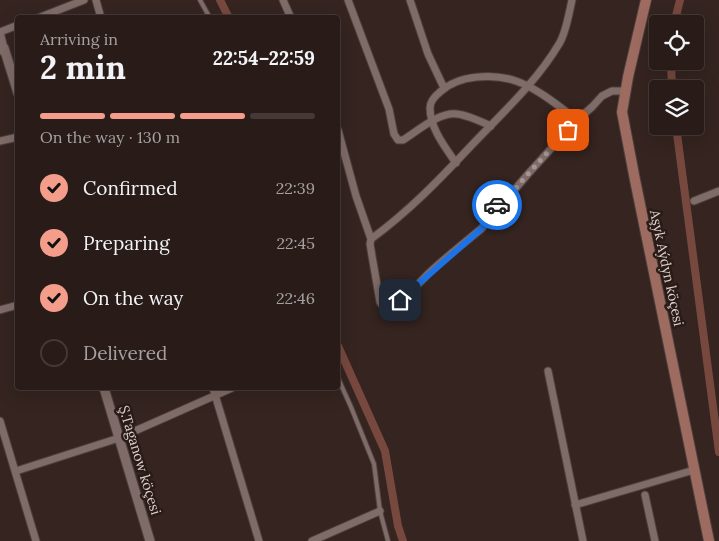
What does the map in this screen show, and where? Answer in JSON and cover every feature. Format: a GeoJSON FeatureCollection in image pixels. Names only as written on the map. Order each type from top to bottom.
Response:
{"type":"FeatureCollection","features":[{"type":"Feature","properties":{"kind":"main road","name":"Aşyk Aýdyn köçesi"},"geometry":{"type":"LineString","coordinates":[[646,0],[622,112],[709,541]]}},
{"type":"Feature","properties":{"kind":"street"},"geometry":{"type":"LineString","coordinates":[[46,15],[84,0]]}},
{"type":"Feature","properties":{"kind":"street"},"geometry":{"type":"LineString","coordinates":[[96,0],[100,15]]}},
{"type":"Feature","properties":{"kind":"street"},"geometry":{"type":"LineString","coordinates":[[283,0],[290,15]]}},
{"type":"Feature","properties":{"kind":"street"},"geometry":{"type":"LineString","coordinates":[[348,0],[389,108],[394,134],[398,140],[403,140],[433,121],[447,115],[458,114],[491,126]]}},
{"type":"Feature","properties":{"kind":"street"},"geometry":{"type":"LineString","coordinates":[[410,0],[428,54],[444,88]]}},
{"type":"Feature","properties":{"kind":"street"},"geometry":{"type":"LineString","coordinates":[[371,239],[422,197],[529,86],[560,44],[572,0]]}},
{"type":"Feature","properties":{"kind":"street"},"geometry":{"type":"LineString","coordinates":[[15,26],[0,32],[2,49],[15,85]]}},
{"type":"Feature","properties":{"kind":"street"},"geometry":{"type":"LineString","coordinates":[[456,163],[438,135],[430,106],[434,97],[444,88],[465,78],[482,76],[516,80],[529,86],[577,120]]}},
{"type":"Feature","properties":{"kind":"street"},"geometry":{"type":"LineString","coordinates":[[340,137],[356,196],[371,239],[370,244],[380,302],[382,305],[388,306],[421,282],[481,229],[490,217],[494,205],[499,205],[505,201],[577,120],[602,96],[612,91],[626,91]]}},
{"type":"Feature","properties":{"kind":"street"},"geometry":{"type":"LineString","coordinates":[[0,141],[15,138]]}},
{"type":"Feature","properties":{"kind":"street"},"geometry":{"type":"LineString","coordinates":[[694,201],[719,191]]}},
{"type":"Feature","properties":{"kind":"street"},"geometry":{"type":"LineString","coordinates":[[0,310],[15,306]]}},
{"type":"Feature","properties":{"kind":"street"},"geometry":{"type":"LineString","coordinates":[[548,371],[583,541]]}},
{"type":"Feature","properties":{"kind":"street","name":"Ş.Taganow köçesi"},"geometry":{"type":"LineString","coordinates":[[105,390],[150,541]]}},
{"type":"Feature","properties":{"kind":"street"},"geometry":{"type":"LineString","coordinates":[[16,471],[119,438],[214,391],[259,541]]}},
{"type":"Feature","properties":{"kind":"street"},"geometry":{"type":"LineString","coordinates":[[0,421],[36,541]]}},
{"type":"Feature","properties":{"kind":"street"},"geometry":{"type":"LineString","coordinates":[[575,505],[694,470]]}},
{"type":"Feature","properties":{"kind":"street"},"geometry":{"type":"LineString","coordinates":[[645,495],[655,541]]}},
{"type":"Feature","properties":{"kind":"street"},"geometry":{"type":"LineString","coordinates":[[312,541],[380,511]]}},
{"type":"Feature","properties":{"kind":"lane"},"geometry":{"type":"LineString","coordinates":[[200,0],[208,15]]}},
{"type":"Feature","properties":{"kind":"lane"},"geometry":{"type":"LineString","coordinates":[[340,382],[374,464],[380,511],[388,541]]}},
{"type":"Feature","properties":{"kind":"waterway"},"geometry":{"type":"LineString","coordinates":[[220,0],[228,15]]}},
{"type":"Feature","properties":{"kind":"waterway"},"geometry":{"type":"LineString","coordinates":[[676,15],[680,0]]}},
{"type":"Feature","properties":{"kind":"waterway"},"geometry":{"type":"LineString","coordinates":[[671,70],[672,80]]}},
{"type":"Feature","properties":{"kind":"waterway"},"geometry":{"type":"LineString","coordinates":[[677,135],[719,452]]}},
{"type":"Feature","properties":{"kind":"waterway"},"geometry":{"type":"LineString","coordinates":[[340,350],[385,451],[398,526],[403,541]]}},
{"type":"Feature","properties":{"kind":"way so far"},"geometry":{"type":"LineString","coordinates":[[497,205],[505,201],[568,130]]}},
{"type":"Feature","properties":{"kind":"route"},"geometry":{"type":"LineString","coordinates":[[400,300],[481,229],[490,217],[492,207],[497,205]]}}]}
